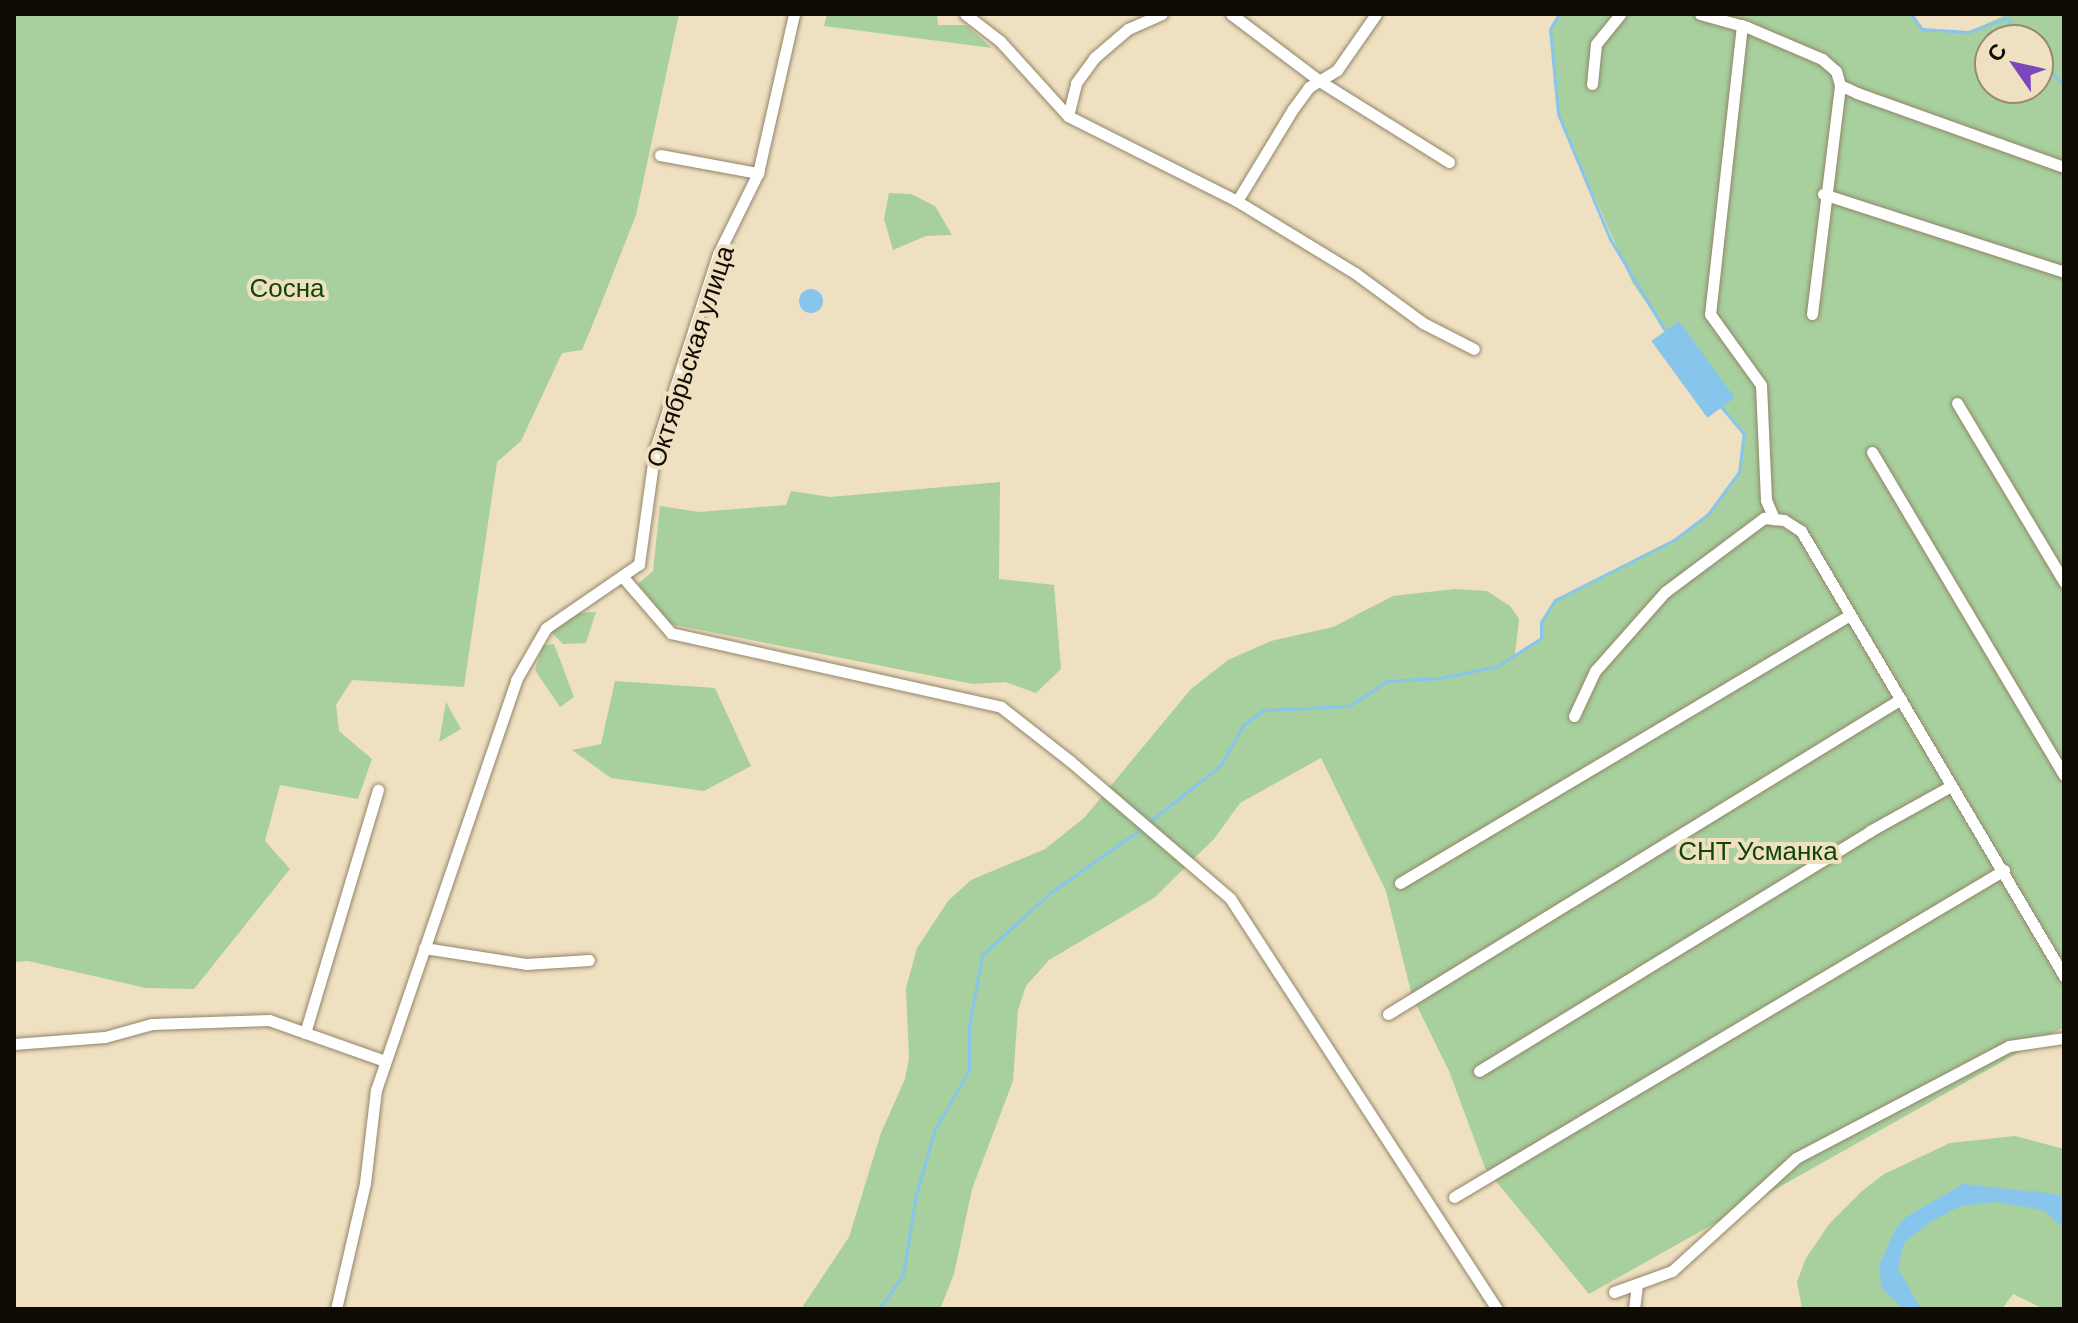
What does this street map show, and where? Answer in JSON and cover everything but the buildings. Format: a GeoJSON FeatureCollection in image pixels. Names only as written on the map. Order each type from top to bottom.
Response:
{"type":"FeatureCollection","features":[{"type":"Feature","properties":{"kind":"street","name":"Октябрьская улица"},"geometry":{"type":"LineString","coordinates":[[336,1309],[385,1061],[516,680],[546,628],[639,564],[655,449],[718,254],[758,173],[794,14]]}},
{"type":"Feature","properties":{"kind":"street"},"geometry":{"type":"LineString","coordinates":[[965,14],[1000,41],[1068,116],[1237,201],[1355,273],[1423,323],[1474,349]]}},
{"type":"Feature","properties":{"kind":"street"},"geometry":{"type":"LineString","coordinates":[[1068,116],[1076,83],[1094,58],[1128,29],[1162,14]]}},
{"type":"Feature","properties":{"kind":"street"},"geometry":{"type":"LineString","coordinates":[[1231,14],[1321,82],[1449,162]]}},
{"type":"Feature","properties":{"kind":"street"},"geometry":{"type":"LineString","coordinates":[[1237,201],[1309,87],[1321,82],[1353,51],[1376,14]]}},
{"type":"Feature","properties":{"kind":"street"},"geometry":{"type":"LineString","coordinates":[[1592,84],[1596,44],[1620,14]]}},
{"type":"Feature","properties":{"kind":"street"},"geometry":{"type":"LineString","coordinates":[[1700,14],[1742,25],[1822,59],[1836,71],[1840,85],[1823,194],[1812,314]]}},
{"type":"Feature","properties":{"kind":"street"},"geometry":{"type":"LineString","coordinates":[[1742,25],[1710,314],[1761,385],[1766,500],[1774,519]]}},
{"type":"Feature","properties":{"kind":"street"},"geometry":{"type":"LineString","coordinates":[[1840,85],[2064,167]]}},
{"type":"Feature","properties":{"kind":"street"},"geometry":{"type":"LineString","coordinates":[[660,155],[758,173]]}},
{"type":"Feature","properties":{"kind":"street"},"geometry":{"type":"LineString","coordinates":[[1823,194],[2064,272]]}},
{"type":"Feature","properties":{"kind":"street"},"geometry":{"type":"LineString","coordinates":[[1957,403],[2064,582]]}},
{"type":"Feature","properties":{"kind":"street"},"geometry":{"type":"LineString","coordinates":[[1872,452],[2064,775]]}},
{"type":"Feature","properties":{"kind":"street"},"geometry":{"type":"LineString","coordinates":[[1574,716],[1595,671],[1665,592],[1764,518],[1801,531],[2064,976]]}},
{"type":"Feature","properties":{"kind":"street"},"geometry":{"type":"LineString","coordinates":[[622,576],[671,633],[1001,707],[1070,761],[1230,898],[1497,1309]]}},
{"type":"Feature","properties":{"kind":"street"},"geometry":{"type":"LineString","coordinates":[[1400,883],[1850,615]]}},
{"type":"Feature","properties":{"kind":"street"},"geometry":{"type":"LineString","coordinates":[[1388,1014],[1901,699]]}},
{"type":"Feature","properties":{"kind":"street"},"geometry":{"type":"LineString","coordinates":[[1479,1071],[1870,831],[1951,786]]}},
{"type":"Feature","properties":{"kind":"street"},"geometry":{"type":"LineString","coordinates":[[305,1033],[378,790]]}},
{"type":"Feature","properties":{"kind":"street"},"geometry":{"type":"LineString","coordinates":[[1454,1197],[2004,870]]}},
{"type":"Feature","properties":{"kind":"street"},"geometry":{"type":"LineString","coordinates":[[424,948],[526,964],[589,960]]}},
{"type":"Feature","properties":{"kind":"street"},"geometry":{"type":"LineString","coordinates":[[14,1044],[105,1037],[152,1024],[269,1020],[385,1061]]}},
{"type":"Feature","properties":{"kind":"street"},"geometry":{"type":"LineString","coordinates":[[1614,1292],[1672,1271],[1796,1158],[2009,1046],[2064,1038]]}},
{"type":"Feature","properties":{"kind":"street"},"geometry":{"type":"LineString","coordinates":[[1634,1309],[1637,1284]]}},
{"type":"Feature","properties":{"kind":"green space","name":"Сосна"},"geometry":{"type":"Polygon","coordinates":[[[14,14],[679,14],[636,215],[599,309],[582,350],[562,353],[521,441],[497,462],[464,687],[352,680],[336,705],[339,731],[372,759],[358,799],[280,785],[265,841],[290,869],[194,989],[146,988],[28,961],[14,962],[14,14]]]}},
{"type":"Feature","properties":{"kind":"green space"},"geometry":{"type":"Polygon","coordinates":[[[827,14],[937,14],[938,25],[966,25],[992,48],[824,26],[827,14]]]}},
{"type":"Feature","properties":{"kind":"green space","name":"СНТ Усманка"},"geometry":{"type":"Polygon","coordinates":[[[1559,14],[1911,14],[1923,29],[1968,32],[1974,29],[1974,104],[2054,104],[2054,24],[1986,24],[2008,14],[2064,14],[2064,1027],[1589,1294],[1485,1168],[1449,1071],[1412,996],[1386,891],[1321,758],[1240,803],[1214,839],[1154,898],[1049,960],[1026,986],[1018,1010],[1013,1081],[972,1189],[954,1274],[940,1309],[801,1309],[849,1237],[881,1133],[905,1079],[909,1058],[906,988],[917,948],[948,901],[971,880],[1045,849],[1084,818],[1191,689],[1228,660],[1271,641],[1333,627],[1393,596],[1455,589],[1487,591],[1510,606],[1519,619],[1515,655],[1541,638],[1541,622],[1555,600],[1674,540],[1708,514],[1739,473],[1744,434],[1704,387],[1632,282],[1558,114],[1550,29],[1559,14]]]}},
{"type":"Feature","properties":{"kind":"green space"},"geometry":{"type":"Polygon","coordinates":[[[889,193],[911,194],[935,206],[952,235],[926,236],[893,250],[884,219],[889,193]]]}},
{"type":"Feature","properties":{"kind":"green space"},"geometry":{"type":"Polygon","coordinates":[[[1000,482],[999,579],[1054,585],[1061,669],[1036,693],[1005,682],[973,684],[670,624],[638,584],[653,571],[660,506],[699,512],[786,505],[791,491],[830,497],[1000,482]]]}},
{"type":"Feature","properties":{"kind":"green space"},"geometry":{"type":"Polygon","coordinates":[[[596,612],[586,643],[563,644],[551,632],[577,613],[596,612]]]}},
{"type":"Feature","properties":{"kind":"green space"},"geometry":{"type":"Polygon","coordinates":[[[554,644],[574,697],[560,707],[535,670],[543,645],[554,644]]]}},
{"type":"Feature","properties":{"kind":"green space"},"geometry":{"type":"Polygon","coordinates":[[[615,681],[715,688],[751,766],[704,791],[611,778],[572,750],[601,744],[615,681]]]}},
{"type":"Feature","properties":{"kind":"green space"},"geometry":{"type":"Polygon","coordinates":[[[446,702],[461,729],[439,742],[446,702]]]}},
{"type":"Feature","properties":{"kind":"green space"},"geometry":{"type":"Polygon","coordinates":[[[2015,1136],[2064,1149],[2064,1309],[2044,1309],[2013,1294],[2002,1309],[1802,1309],[1797,1282],[1806,1258],[1830,1223],[1861,1192],[1884,1174],[1950,1143],[2015,1136]]]}},
{"type":"Feature","properties":{"kind":"water"},"geometry":{"type":"Polygon","coordinates":[[[811,289],[820,292],[823,301],[820,310],[811,313],[802,310],[799,301],[802,292],[811,289]]]}},
{"type":"Feature","properties":{"kind":"water"},"geometry":{"type":"Polygon","coordinates":[[[1679,321],[1735,398],[1707,418],[1651,341],[1679,321]]]}},
{"type":"Feature","properties":{"kind":"water"},"geometry":{"type":"Polygon","coordinates":[[[1963,1184],[2061,1195],[2064,1213],[1995,1202],[1961,1206],[1930,1222],[1904,1243],[1898,1268],[1921,1309],[1903,1309],[1882,1288],[1879,1266],[1895,1230],[1906,1217],[1963,1184]]]}},
{"type":"Feature","properties":{"kind":"waterway"},"geometry":{"type":"LineString","coordinates":[[1559,14],[1550,29],[1558,114],[1610,239],[1664,329]]}},
{"type":"Feature","properties":{"kind":"waterway"},"geometry":{"type":"LineString","coordinates":[[1911,14],[1922,29],[1974,30]]}},
{"type":"Feature","properties":{"kind":"waterway"},"geometry":{"type":"LineString","coordinates":[[1990,24],[2007,18],[2012,24]]}},
{"type":"Feature","properties":{"kind":"waterway"},"geometry":{"type":"LineString","coordinates":[[2054,74],[2064,86]]}},
{"type":"Feature","properties":{"kind":"waterway"},"geometry":{"type":"LineString","coordinates":[[1148,823],[1221,765],[1243,725],[1264,710],[1349,706],[1387,681],[1440,678],[1498,666],[1541,638],[1541,622],[1555,600],[1674,540],[1708,514],[1739,472],[1744,434],[1718,403]]}},
{"type":"Feature","properties":{"kind":"waterway"},"geometry":{"type":"LineString","coordinates":[[879,1309],[903,1275],[916,1195],[935,1129],[969,1070],[969,1027],[982,955],[1050,893],[1142,828]]}},
{"type":"Feature","properties":{"kind":"waterway"},"geometry":{"type":"LineString","coordinates":[[2037,1200],[2050,1203],[2064,1217]]}}]}
